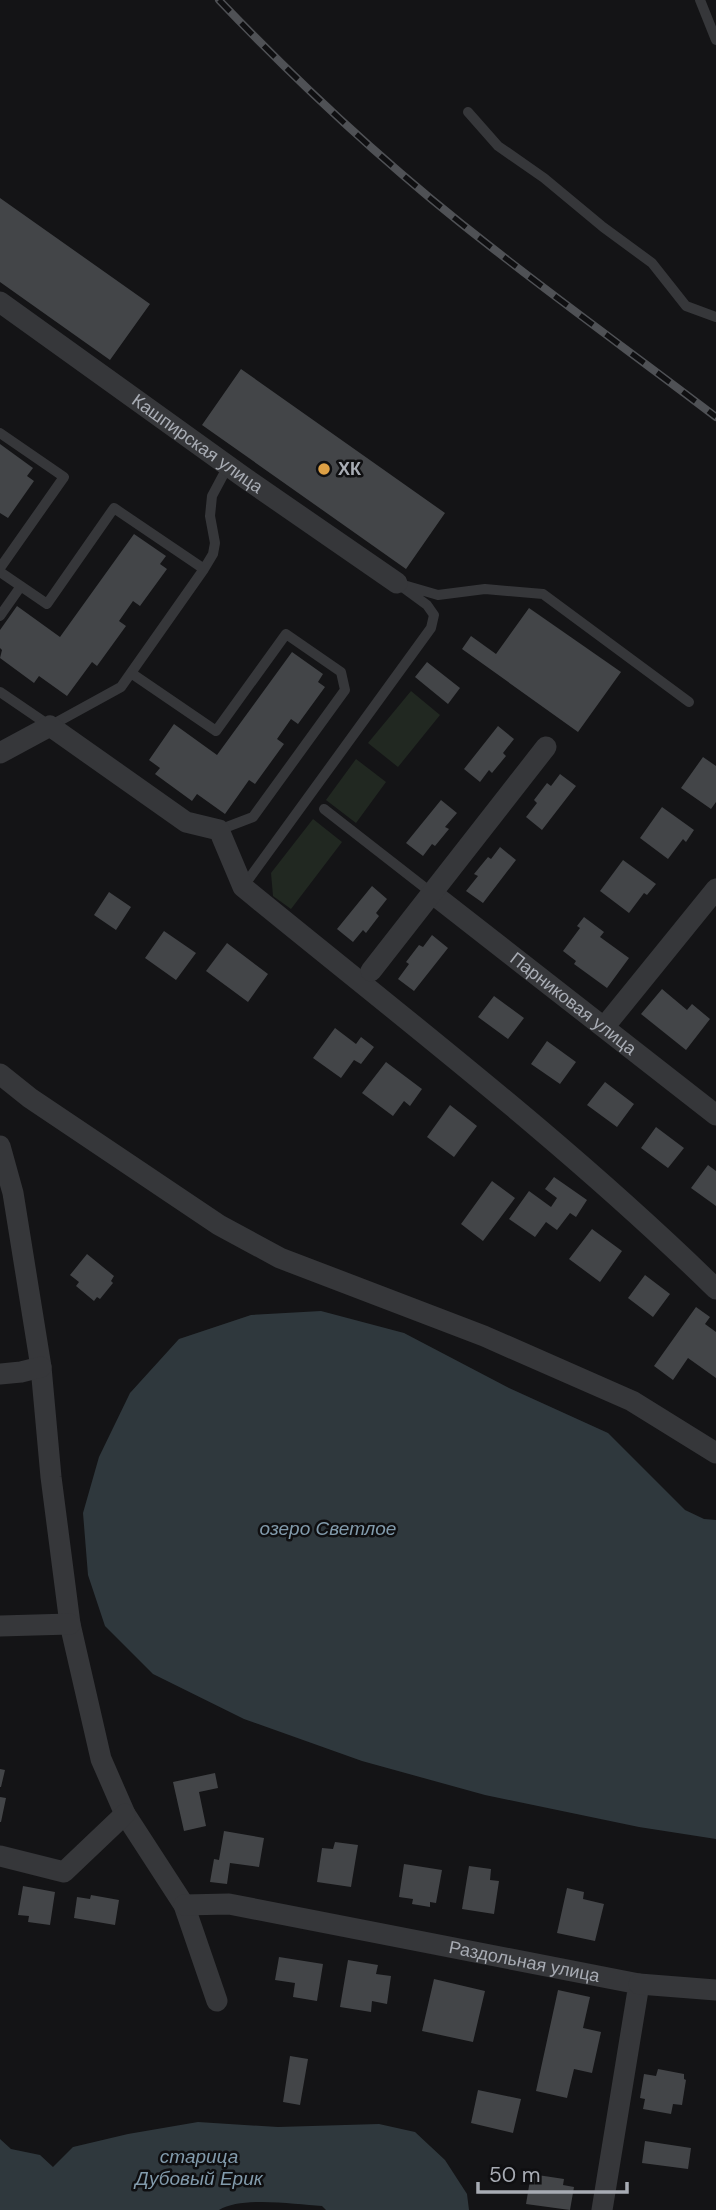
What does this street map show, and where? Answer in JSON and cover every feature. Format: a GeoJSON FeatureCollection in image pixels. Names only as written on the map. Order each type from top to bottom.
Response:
{"type":"FeatureCollection","features":[{"type":"Feature","properties":{"kind":"street","name":"Кашпирская улица"},"geometry":{"type":"LineString","coordinates":[[0,302],[228,466],[397,583]]}},
{"type":"Feature","properties":{"kind":"street"},"geometry":{"type":"LineString","coordinates":[[0,753],[50,726],[186,822],[219,830],[243,887],[545,1135],[666,1240],[716,1289]]}},
{"type":"Feature","properties":{"kind":"street"},"geometry":{"type":"LineString","coordinates":[[371,971],[546,747]]}},
{"type":"Feature","properties":{"kind":"street"},"geometry":{"type":"LineString","coordinates":[[605,1026],[716,889]]}},
{"type":"Feature","properties":{"kind":"street","name":"Парниковая улица"},"geometry":{"type":"LineString","coordinates":[[433,894],[716,1115]]}},
{"type":"Feature","properties":{"kind":"street"},"geometry":{"type":"LineString","coordinates":[[0,1074],[30,1098],[219,1225],[280,1258],[484,1336],[632,1401],[716,1453]]}},
{"type":"Feature","properties":{"kind":"street"},"geometry":{"type":"LineString","coordinates":[[0,1146],[13,1193],[41,1367],[51,1477],[70,1624],[101,1759],[125,1814],[184,1905],[217,2001]]}},
{"type":"Feature","properties":{"kind":"street"},"geometry":{"type":"LineString","coordinates":[[0,1374],[41,1367]]}},
{"type":"Feature","properties":{"kind":"street"},"geometry":{"type":"LineString","coordinates":[[0,1626],[70,1624]]}},
{"type":"Feature","properties":{"kind":"street"},"geometry":{"type":"LineString","coordinates":[[0,1856],[64,1872],[125,1814]]}},
{"type":"Feature","properties":{"kind":"street","name":"Раздольная улица"},"geometry":{"type":"LineString","coordinates":[[184,1905],[229,1904],[639,1984],[716,1990]]}},
{"type":"Feature","properties":{"kind":"street"},"geometry":{"type":"LineString","coordinates":[[602,2210],[639,1984]]}},
{"type":"Feature","properties":{"kind":"lane"},"geometry":{"type":"LineString","coordinates":[[701,0],[716,40]]}},
{"type":"Feature","properties":{"kind":"lane"},"geometry":{"type":"LineString","coordinates":[[468,111],[498,146],[544,178],[603,227],[652,262],[686,306],[716,317]]}},
{"type":"Feature","properties":{"kind":"lane"},"geometry":{"type":"LineString","coordinates":[[0,433],[64,477],[0,570],[47,604],[114,508],[204,569]]}},
{"type":"Feature","properties":{"kind":"lane"},"geometry":{"type":"LineString","coordinates":[[0,692],[50,726],[121,687],[213,554],[215,543],[210,516],[212,496],[228,466]]}},
{"type":"Feature","properties":{"kind":"lane"},"geometry":{"type":"LineString","coordinates":[[397,583],[438,595],[485,589],[542,594],[689,702]]}},
{"type":"Feature","properties":{"kind":"lane"},"geometry":{"type":"LineString","coordinates":[[243,887],[431,628],[434,615],[427,605],[397,583]]}},
{"type":"Feature","properties":{"kind":"lane"},"geometry":{"type":"LineString","coordinates":[[0,616],[22,586]]}},
{"type":"Feature","properties":{"kind":"lane"},"geometry":{"type":"LineString","coordinates":[[131,673],[216,731],[286,634],[341,672],[345,691],[253,817],[219,830]]}},
{"type":"Feature","properties":{"kind":"lane"},"geometry":{"type":"LineString","coordinates":[[324,809],[433,894]]}},
{"type":"Feature","properties":{"kind":"shaded area"},"geometry":{"type":"Polygon","coordinates":[[[411,691],[440,715],[398,767],[368,743],[411,691]]]}},
{"type":"Feature","properties":{"kind":"shaded area"},"geometry":{"type":"Polygon","coordinates":[[[356,759],[386,782],[356,823],[326,800],[356,759]]]}},
{"type":"Feature","properties":{"kind":"shaded area"},"geometry":{"type":"Polygon","coordinates":[[[313,819],[342,842],[291,909],[273,896],[271,873],[313,819]]]}},
{"type":"Feature","properties":{"kind":"water","name":"озеро Светлое"},"geometry":{"type":"Polygon","coordinates":[[[321,1311],[404,1333],[509,1388],[608,1433],[685,1510],[704,1519],[716,1520],[716,1839],[639,1827],[485,1795],[362,1761],[244,1719],[153,1674],[105,1626],[88,1575],[83,1513],[99,1457],[130,1393],[179,1339],[251,1315],[321,1311]]]}},
{"type":"Feature","properties":{"kind":"water","name":"старица Дубовый Ерик"},"geometry":{"type":"Polygon","coordinates":[[[198,2122],[278,2127],[379,2124],[415,2132],[445,2160],[467,2194],[469,2210],[326,2210],[322,2206],[254,2202],[219,2210],[0,2210],[0,2139],[11,2149],[40,2155],[53,2167],[73,2147],[198,2122]]]}},
{"type":"Feature","properties":{"kind":"building"},"geometry":{"type":"Polygon","coordinates":[[[0,198],[150,304],[110,360],[0,282],[0,198]]]}},
{"type":"Feature","properties":{"kind":"building","name":"ХК"},"geometry":{"type":"Polygon","coordinates":[[[241,369],[445,513],[406,569],[202,425],[241,369]]]}},
{"type":"Feature","properties":{"kind":"building"},"geometry":{"type":"Polygon","coordinates":[[[0,444],[33,468],[27,476],[34,481],[8,518],[0,513],[0,444]]]}},
{"type":"Feature","properties":{"kind":"building"},"geometry":{"type":"Polygon","coordinates":[[[134,534],[166,556],[160,564],[167,569],[140,606],[133,601],[119,621],[126,626],[97,666],[92,662],[67,696],[39,676],[34,683],[0,658],[0,630],[17,606],[60,637],[134,534]]]}},
{"type":"Feature","properties":{"kind":"building"},"geometry":{"type":"Polygon","coordinates":[[[529,608],[621,672],[578,732],[462,649],[471,636],[496,654],[529,608]]]}},
{"type":"Feature","properties":{"kind":"building"},"geometry":{"type":"Polygon","coordinates":[[[292,652],[323,674],[318,682],[325,687],[298,724],[291,719],[277,739],[284,744],[255,784],[249,780],[225,814],[197,794],[192,801],[155,774],[160,768],[149,760],[174,724],[217,755],[292,652]]]}},
{"type":"Feature","properties":{"kind":"building"},"geometry":{"type":"Polygon","coordinates":[[[427,662],[460,688],[448,704],[415,677],[427,662]]]}},
{"type":"Feature","properties":{"kind":"building"},"geometry":{"type":"Polygon","coordinates":[[[498,726],[514,739],[503,753],[506,756],[492,773],[489,770],[480,782],[464,769],[498,726]]]}},
{"type":"Feature","properties":{"kind":"building"},"geometry":{"type":"Polygon","coordinates":[[[703,757],[716,766],[716,802],[711,809],[681,788],[703,757]]]}},
{"type":"Feature","properties":{"kind":"building"},"geometry":{"type":"Polygon","coordinates":[[[560,774],[576,786],[542,830],[526,817],[537,803],[534,800],[547,783],[551,786],[560,774]]]}},
{"type":"Feature","properties":{"kind":"building"},"geometry":{"type":"Polygon","coordinates":[[[441,800],[457,813],[445,827],[449,829],[423,856],[406,843],[441,800]]]}},
{"type":"Feature","properties":{"kind":"building"},"geometry":{"type":"Polygon","coordinates":[[[662,807],[694,830],[686,842],[683,839],[668,859],[640,838],[662,807]]]}},
{"type":"Feature","properties":{"kind":"building"},"geometry":{"type":"Polygon","coordinates":[[[500,847],[516,860],[483,903],[466,891],[478,876],[474,874],[500,847]]]}},
{"type":"Feature","properties":{"kind":"building"},"geometry":{"type":"Polygon","coordinates":[[[623,860],[656,884],[647,895],[644,893],[629,913],[600,891],[623,860]]]}},
{"type":"Feature","properties":{"kind":"building"},"geometry":{"type":"Polygon","coordinates":[[[372,886],[387,899],[376,913],[379,916],[366,933],[363,930],[353,942],[337,929],[372,886]]]}},
{"type":"Feature","properties":{"kind":"building"},"geometry":{"type":"Polygon","coordinates":[[[109,892],[131,907],[116,930],[94,915],[109,892]]]}},
{"type":"Feature","properties":{"kind":"building"},"geometry":{"type":"Polygon","coordinates":[[[584,917],[604,932],[600,937],[629,958],[607,988],[574,964],[576,961],[563,951],[580,928],[577,926],[584,917]]]}},
{"type":"Feature","properties":{"kind":"building"},"geometry":{"type":"Polygon","coordinates":[[[164,931],[196,953],[176,980],[145,958],[164,931]]]}},
{"type":"Feature","properties":{"kind":"building"},"geometry":{"type":"Polygon","coordinates":[[[432,935],[448,948],[414,991],[398,979],[409,964],[406,962],[419,945],[423,947],[432,935]]]}},
{"type":"Feature","properties":{"kind":"building"},"geometry":{"type":"Polygon","coordinates":[[[227,943],[268,974],[248,1002],[206,971],[227,943]]]}},
{"type":"Feature","properties":{"kind":"building"},"geometry":{"type":"Polygon","coordinates":[[[662,989],[687,1010],[692,1004],[710,1019],[686,1050],[641,1014],[662,989]]]}},
{"type":"Feature","properties":{"kind":"building"},"geometry":{"type":"Polygon","coordinates":[[[494,996],[524,1018],[508,1039],[478,1017],[494,996]]]}},
{"type":"Feature","properties":{"kind":"building"},"geometry":{"type":"Polygon","coordinates":[[[335,1028],[356,1044],[361,1037],[374,1047],[361,1064],[354,1060],[341,1078],[313,1058],[335,1028]]]}},
{"type":"Feature","properties":{"kind":"building"},"geometry":{"type":"Polygon","coordinates":[[[547,1041],[576,1062],[560,1084],[531,1064],[547,1041]]]}},
{"type":"Feature","properties":{"kind":"building"},"geometry":{"type":"Polygon","coordinates":[[[386,1062],[422,1089],[410,1106],[404,1101],[393,1116],[362,1093],[386,1062]]]}},
{"type":"Feature","properties":{"kind":"building"},"geometry":{"type":"Polygon","coordinates":[[[605,1082],[634,1104],[617,1127],[587,1105],[605,1082]]]}},
{"type":"Feature","properties":{"kind":"building"},"geometry":{"type":"Polygon","coordinates":[[[450,1105],[477,1126],[454,1157],[427,1137],[450,1105]]]}},
{"type":"Feature","properties":{"kind":"building"},"geometry":{"type":"Polygon","coordinates":[[[656,1127],[684,1148],[668,1168],[641,1148],[656,1127]]]}},
{"type":"Feature","properties":{"kind":"building"},"geometry":{"type":"Polygon","coordinates":[[[708,1165],[716,1171],[716,1206],[691,1188],[708,1165]]]}},
{"type":"Feature","properties":{"kind":"building"},"geometry":{"type":"Polygon","coordinates":[[[554,1177],[587,1200],[576,1217],[570,1213],[557,1230],[546,1222],[535,1237],[509,1219],[529,1191],[551,1207],[557,1198],[545,1189],[554,1177]]]}},
{"type":"Feature","properties":{"kind":"building"},"geometry":{"type":"Polygon","coordinates":[[[492,1181],[515,1198],[483,1241],[461,1224],[492,1181]]]}},
{"type":"Feature","properties":{"kind":"building"},"geometry":{"type":"Polygon","coordinates":[[[592,1229],[622,1251],[600,1282],[569,1259],[592,1229]]]}},
{"type":"Feature","properties":{"kind":"building"},"geometry":{"type":"Polygon","coordinates":[[[87,1254],[114,1276],[111,1281],[113,1283],[100,1299],[97,1297],[94,1301],[76,1286],[79,1282],[70,1275],[87,1254]]]}},
{"type":"Feature","properties":{"kind":"building"},"geometry":{"type":"Polygon","coordinates":[[[645,1275],[670,1294],[653,1317],[628,1298],[645,1275]]]}},
{"type":"Feature","properties":{"kind":"building"},"geometry":{"type":"Polygon","coordinates":[[[696,1307],[710,1317],[705,1324],[716,1332],[716,1378],[688,1358],[673,1380],[654,1366],[696,1307]]]}},
{"type":"Feature","properties":{"kind":"building"},"geometry":{"type":"Polygon","coordinates":[[[0,1769],[5,1770],[1,1787],[0,1787],[0,1769]]]}},
{"type":"Feature","properties":{"kind":"building"},"geometry":{"type":"Polygon","coordinates":[[[215,1773],[218,1788],[199,1792],[206,1826],[184,1831],[173,1782],[215,1773]]]}},
{"type":"Feature","properties":{"kind":"building"},"geometry":{"type":"Polygon","coordinates":[[[0,1797],[6,1798],[1,1822],[0,1822],[0,1797]]]}},
{"type":"Feature","properties":{"kind":"building"},"geometry":{"type":"Polygon","coordinates":[[[224,1831],[264,1838],[259,1867],[230,1863],[227,1884],[210,1882],[214,1859],[219,1860],[224,1831]]]}},
{"type":"Feature","properties":{"kind":"building"},"geometry":{"type":"Polygon","coordinates":[[[335,1842],[358,1845],[351,1887],[317,1882],[322,1848],[333,1849],[335,1842]]]}},
{"type":"Feature","properties":{"kind":"building"},"geometry":{"type":"Polygon","coordinates":[[[404,1864],[442,1870],[436,1903],[430,1902],[430,1907],[412,1904],[413,1899],[399,1897],[404,1864]]]}},
{"type":"Feature","properties":{"kind":"building"},"geometry":{"type":"Polygon","coordinates":[[[469,1866],[491,1869],[490,1880],[499,1881],[494,1914],[462,1909],[469,1866]]]}},
{"type":"Feature","properties":{"kind":"building"},"geometry":{"type":"Polygon","coordinates":[[[23,1886],[55,1892],[50,1925],[28,1922],[29,1916],[18,1915],[23,1886]]]}},
{"type":"Feature","properties":{"kind":"building"},"geometry":{"type":"Polygon","coordinates":[[[567,1888],[584,1892],[583,1899],[604,1904],[595,1941],[557,1933],[567,1888]]]}},
{"type":"Feature","properties":{"kind":"building"},"geometry":{"type":"Polygon","coordinates":[[[91,1895],[119,1900],[115,1925],[74,1918],[77,1897],[90,1899],[91,1895]]]}},
{"type":"Feature","properties":{"kind":"building"},"geometry":{"type":"Polygon","coordinates":[[[279,1957],[323,1964],[317,2001],[293,1997],[295,1983],[275,1980],[279,1957]]]}},
{"type":"Feature","properties":{"kind":"building"},"geometry":{"type":"Polygon","coordinates":[[[348,1960],[378,1965],[376,1974],[391,1976],[387,2004],[372,2001],[371,2012],[340,2007],[348,1960]]]}},
{"type":"Feature","properties":{"kind":"building"},"geometry":{"type":"Polygon","coordinates":[[[434,1979],[485,1991],[473,2042],[422,2031],[434,1979]]]}},
{"type":"Feature","properties":{"kind":"building"},"geometry":{"type":"Polygon","coordinates":[[[558,1990],[590,1997],[583,2028],[601,2032],[592,2073],[574,2069],[567,2098],[536,2091],[558,1990]]]}},
{"type":"Feature","properties":{"kind":"building"},"geometry":{"type":"Polygon","coordinates":[[[290,2056],[308,2059],[300,2105],[283,2102],[290,2056]]]}},
{"type":"Feature","properties":{"kind":"building"},"geometry":{"type":"Polygon","coordinates":[[[658,2069],[684,2074],[686,2080],[682,2105],[673,2104],[671,2114],[643,2109],[645,2099],[640,2098],[644,2074],[656,2076],[658,2069]]]}},
{"type":"Feature","properties":{"kind":"building"},"geometry":{"type":"Polygon","coordinates":[[[478,2090],[521,2099],[513,2133],[471,2123],[478,2090]]]}},
{"type":"Feature","properties":{"kind":"building"},"geometry":{"type":"Polygon","coordinates":[[[645,2141],[691,2148],[688,2169],[642,2163],[645,2141]]]}},
{"type":"Feature","properties":{"kind":"building"},"geometry":{"type":"Polygon","coordinates":[[[531,2174],[564,2179],[563,2185],[574,2187],[570,2210],[526,2204],[531,2174]]]}},
{"type":"Feature","properties":{"kind":"railway"},"geometry":{"type":"LineString","coordinates":[[219,0],[316,97],[419,189],[519,269],[716,417]]}},
{"type":"Feature","properties":{"kind":"place","name":"ХК"},"geometry":{"type":"Point","coordinates":[324,469]}}]}
